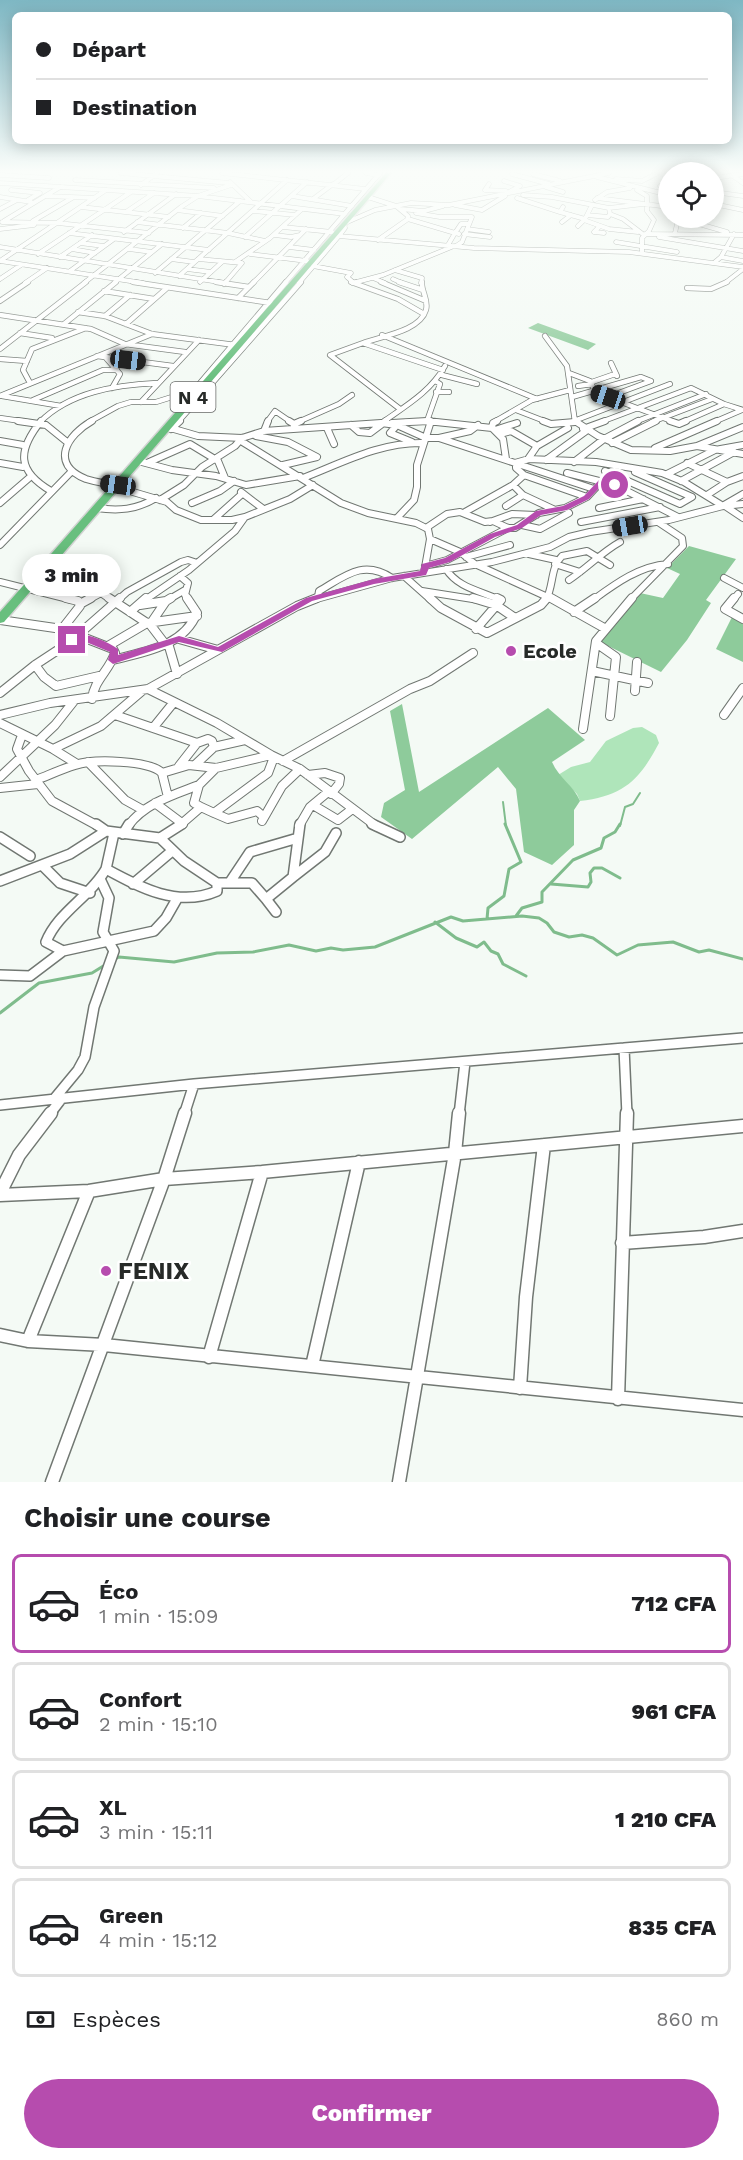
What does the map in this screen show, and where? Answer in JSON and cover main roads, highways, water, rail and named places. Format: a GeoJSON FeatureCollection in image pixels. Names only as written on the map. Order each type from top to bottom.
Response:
{"type":"FeatureCollection","features":[{"type":"Feature","properties":{"kind":"highway","name":"N 4"},"geometry":{"type":"LineString","coordinates":[[0,619],[169,428],[271,303],[328,242]]}},
{"type":"Feature","properties":{"kind":"waterway"},"geometry":{"type":"LineString","coordinates":[[620,826],[625,807],[633,804],[640,793]]}},
{"type":"Feature","properties":{"kind":"waterway"},"geometry":{"type":"LineString","coordinates":[[503,802],[506,826]]}},
{"type":"Feature","properties":{"kind":"waterway"},"geometry":{"type":"LineString","coordinates":[[487,919],[488,908],[504,896],[509,869],[521,862],[505,824]]}},
{"type":"Feature","properties":{"kind":"waterway"},"geometry":{"type":"LineString","coordinates":[[516,916],[522,908],[542,902],[542,892],[573,860],[601,848],[604,838],[615,832],[620,824]]}},
{"type":"Feature","properties":{"kind":"waterway"},"geometry":{"type":"LineString","coordinates":[[551,884],[588,887],[591,882],[590,873],[594,868],[602,868],[620,878]]}},
{"type":"Feature","properties":{"kind":"waterway"},"geometry":{"type":"LineString","coordinates":[[487,919],[522,916],[539,918],[547,923],[554,932],[569,937],[582,935],[593,938],[617,955],[638,945],[673,942],[699,952],[709,950],[743,959]]}},
{"type":"Feature","properties":{"kind":"waterway"},"geometry":{"type":"LineString","coordinates":[[436,923],[451,917],[463,921],[487,919]]}},
{"type":"Feature","properties":{"kind":"waterway"},"geometry":{"type":"LineString","coordinates":[[115,959],[119,957],[174,962],[217,953],[253,952],[289,945],[316,951],[331,948],[343,950],[375,947],[436,923]]}},
{"type":"Feature","properties":{"kind":"waterway"},"geometry":{"type":"LineString","coordinates":[[436,923],[456,938],[477,947],[484,942],[491,951],[498,954],[503,964],[526,976]]}},
{"type":"Feature","properties":{"kind":"waterway"},"geometry":{"type":"LineString","coordinates":[[0,1013],[39,983],[92,973],[105,965]]}},
{"type":"Feature","properties":{"kind":"place","name":"Ecole"},"geometry":{"type":"Point","coordinates":[511,651]}},
{"type":"Feature","properties":{"kind":"place","name":"FENIX"},"geometry":{"type":"Point","coordinates":[106,1271]}}]}
